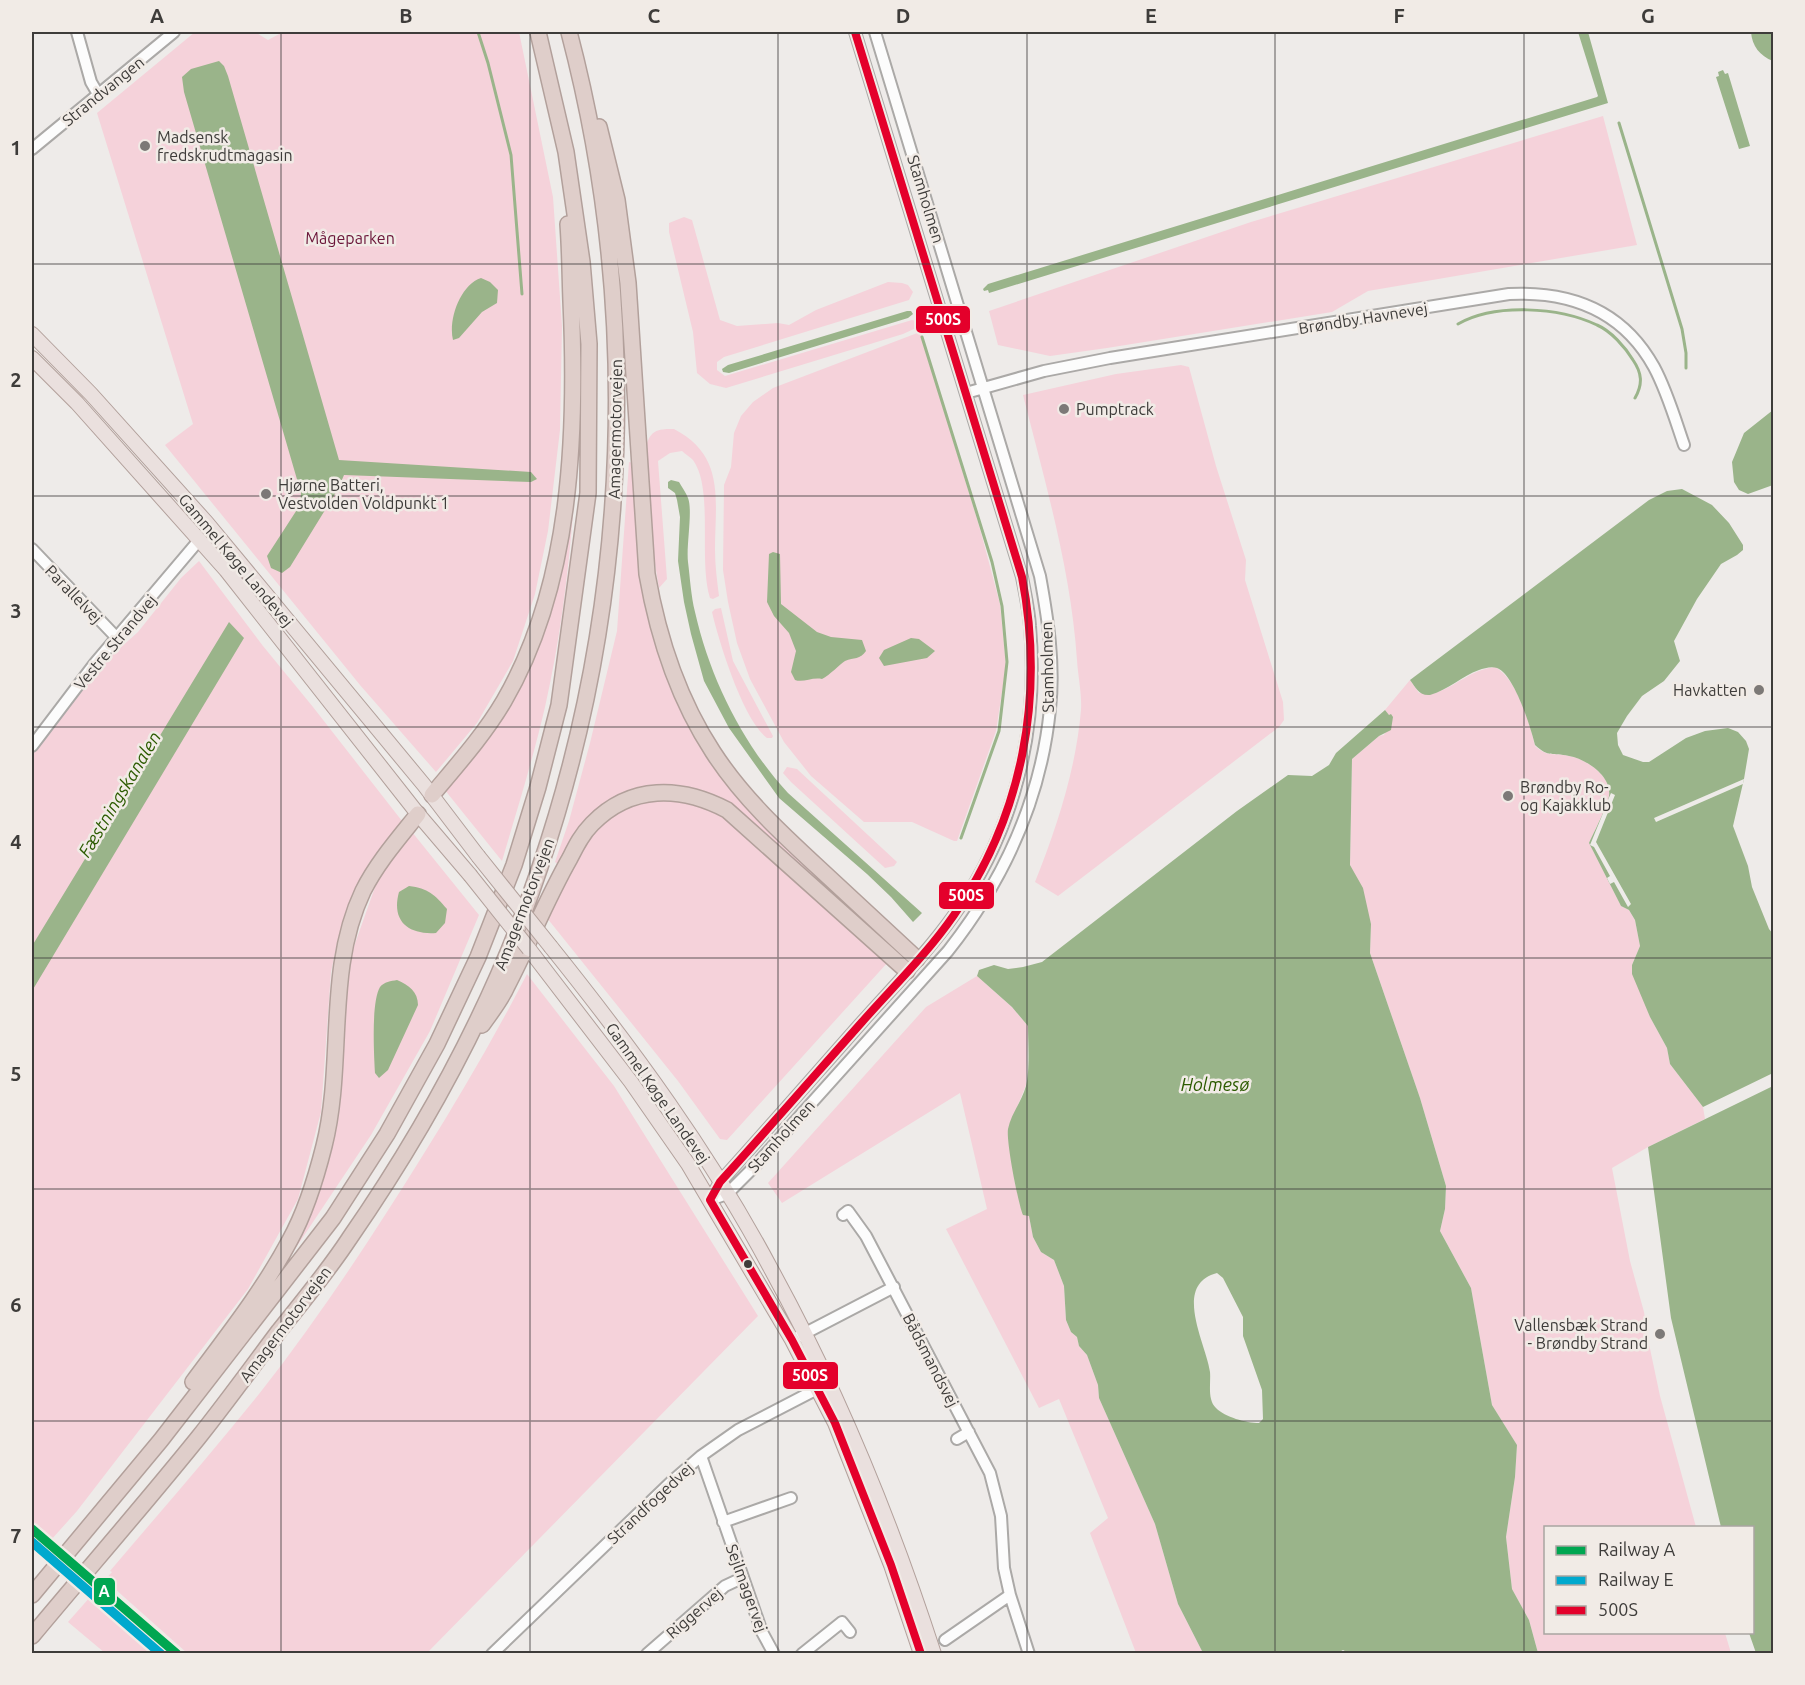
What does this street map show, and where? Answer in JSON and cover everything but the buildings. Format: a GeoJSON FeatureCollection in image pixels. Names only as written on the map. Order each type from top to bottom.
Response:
{"type":"FeatureCollection","features":[{"type":"Feature","properties":{"kind":"highway","name":"Amagermotorvejen"},"geometry":{"type":"LineString","coordinates":[[32,1595],[161,1440],[333,1218],[387,1134],[437,1044],[478,957],[514,865],[538,787],[559,705],[588,493],[589,344],[574,202],[555,102],[538,32]]}},
{"type":"Feature","properties":{"kind":"highway","name":"Amagermotorvejen"},"geometry":{"type":"LineString","coordinates":[[32,1636],[199,1436],[349,1240],[416,1134],[452,1070],[508,952],[540,868],[565,785],[590,679],[606,583],[615,494],[616,348],[605,215],[596,156],[570,34]]}},
{"type":"Feature","properties":{"kind":"highway"},"geometry":{"type":"LineString","coordinates":[[570,34],[587,80],[617,200],[628,283],[647,574],[664,648],[677,684],[693,718],[713,751],[759,812],[912,965]]}},
{"type":"Feature","properties":{"kind":"highway"},"geometry":{"type":"LineString","coordinates":[[432,795],[486,728],[504,701],[519,672],[537,627],[555,567],[568,483],[572,427],[573,347],[568,227],[555,102]]}},
{"type":"Feature","properties":{"kind":"highway"},"geometry":{"type":"LineString","coordinates":[[452,1070],[507,989],[557,879],[579,840],[608,810],[627,800],[647,794],[668,792],[688,794],[709,800],[727,810],[912,965]]}},
{"type":"Feature","properties":{"kind":"highway"},"geometry":{"type":"LineString","coordinates":[[161,1440],[185,1393],[259,1292],[291,1239],[308,1198],[325,1145],[334,1085],[340,975],[350,924],[363,891],[384,857],[418,814]]}},
{"type":"Feature","properties":{"kind":"main road","name":"Gammel Køge Landevej"},"geometry":{"type":"LineString","coordinates":[[32,334],[91,394],[207,523],[432,795],[649,1075],[723,1188],[770,1267],[805,1333],[842,1441],[891,1565],[921,1653]]}},
{"type":"Feature","properties":{"kind":"main road","name":"Gammel Køge Landevej"},"geometry":{"type":"LineString","coordinates":[[32,358],[77,403],[200,539],[418,814],[547,971],[631,1082],[688,1164],[792,1340],[824,1386],[885,1514],[934,1653]]}},
{"type":"Feature","properties":{"kind":"main road"},"geometry":{"type":"LineString","coordinates":[[418,814],[432,795]]}},
{"type":"Feature","properties":{"kind":"street"},"geometry":{"type":"LineString","coordinates":[[77,32],[91,82],[98,94]]}},
{"type":"Feature","properties":{"kind":"street","name":"Strandvangen"},"geometry":{"type":"LineString","coordinates":[[32,149],[174,32]]}},
{"type":"Feature","properties":{"kind":"street","name":"Stamholmen"},"geometry":{"type":"LineString","coordinates":[[710,1200],[723,1188],[912,965],[953,916],[970,891],[1001,830],[1019,778],[1032,704],[1033,666],[1030,623],[1022,577],[855,32]]}},
{"type":"Feature","properties":{"kind":"street","name":"Stamholmen"},"geometry":{"type":"LineString","coordinates":[[723,1188],[755,1166],[948,951],[980,909],[1017,839],[1037,781],[1050,707],[1051,667],[1048,625],[1040,576],[875,32]]}},
{"type":"Feature","properties":{"kind":"street","name":"Brøndby Havnevej"},"geometry":{"type":"LineString","coordinates":[[966,393],[1044,371],[1110,358],[1509,294],[1534,293],[1558,296],[1582,303],[1604,314],[1624,329],[1641,347],[1654,368],[1684,445]]}},
{"type":"Feature","properties":{"kind":"street","name":"Vestre Strandvej"},"geometry":{"type":"LineString","coordinates":[[32,746],[95,663],[200,539]]}},
{"type":"Feature","properties":{"kind":"street","name":"Parallelvej"},"geometry":{"type":"LineString","coordinates":[[32,549],[117,638]]}},
{"type":"Feature","properties":{"kind":"street"},"geometry":{"type":"LineString","coordinates":[[912,965],[925,977]]}},
{"type":"Feature","properties":{"kind":"street","name":"Bådsmandsvej"},"geometry":{"type":"LineString","coordinates":[[843,1215],[848,1211],[866,1236],[990,1473],[1001,1516],[1004,1568],[1010,1595],[1029,1653]]}},
{"type":"Feature","properties":{"kind":"street"},"geometry":{"type":"LineString","coordinates":[[792,1340],[894,1287]]}},
{"type":"Feature","properties":{"kind":"street","name":"Strandfogedvej"},"geometry":{"type":"LineString","coordinates":[[492,1653],[701,1456],[738,1430],[824,1386]]}},
{"type":"Feature","properties":{"kind":"street"},"geometry":{"type":"LineString","coordinates":[[957,1438],[969,1432]]}},
{"type":"Feature","properties":{"kind":"street","name":"Sejlmagervej"},"geometry":{"type":"LineString","coordinates":[[701,1456],[762,1632],[774,1653]]}},
{"type":"Feature","properties":{"kind":"street","name":"Sejlmagervej"},"geometry":{"type":"LineString","coordinates":[[723,1522],[791,1498]]}},
{"type":"Feature","properties":{"kind":"street","name":"Riggervej"},"geometry":{"type":"LineString","coordinates":[[647,1653],[725,1586],[742,1578]]}},
{"type":"Feature","properties":{"kind":"street"},"geometry":{"type":"LineString","coordinates":[[945,1640],[1010,1595]]}},
{"type":"Feature","properties":{"kind":"street"},"geometry":{"type":"LineString","coordinates":[[802,1653],[842,1622],[850,1632]]}},
{"type":"Feature","properties":{"kind":"green space","name":"Mågeparken"},"geometry":{"type":"Polygon","coordinates":[[[195,32],[255,32],[268,40],[283,32],[519,32],[553,197],[562,326],[560,430],[548,531],[535,594],[513,661],[477,723],[436,772],[360,685],[165,445],[193,424],[97,113],[195,32]]]}},
{"type":"Feature","properties":{"kind":"green space"},"geometry":{"type":"Polygon","coordinates":[[[1603,116],[1637,245],[1368,291],[1332,312],[1107,348],[1050,356],[998,345],[989,311],[1251,222],[1603,116]]]}},
{"type":"Feature","properties":{"kind":"green space"},"geometry":{"type":"Polygon","coordinates":[[[684,217],[692,220],[720,320],[737,326],[778,323],[789,325],[816,310],[888,282],[908,285],[913,292],[909,300],[724,357],[717,362],[717,370],[725,376],[912,320],[916,321],[916,328],[903,334],[726,388],[710,384],[697,373],[693,332],[669,232],[669,223],[684,217]]]}},
{"type":"Feature","properties":{"kind":"green space"},"geometry":{"type":"Polygon","coordinates":[[[920,332],[980,529],[1000,604],[1006,666],[996,731],[957,841],[912,822],[864,822],[811,776],[784,742],[750,679],[737,643],[723,570],[724,485],[731,467],[734,433],[741,416],[753,402],[773,388],[920,332]]]}},
{"type":"Feature","properties":{"kind":"green space"},"geometry":{"type":"Polygon","coordinates":[[[1181,365],[1189,367],[1216,466],[1246,560],[1245,580],[1283,702],[1284,720],[1279,727],[1058,896],[1035,882],[1058,819],[1070,776],[1075,754],[1081,698],[1074,626],[1063,560],[1023,395],[1116,374],[1181,365]]]}},
{"type":"Feature","properties":{"kind":"green space"},"geometry":{"type":"Polygon","coordinates":[[[674,429],[691,440],[702,452],[710,466],[714,481],[715,556],[719,596],[713,599],[710,598],[705,564],[703,488],[693,460],[682,451],[670,453],[658,461],[667,579],[659,588],[652,546],[647,443],[651,435],[657,431],[674,429]]]}},
{"type":"Feature","properties":{"kind":"green space"},"geometry":{"type":"Polygon","coordinates":[[[578,440],[574,507],[558,641],[545,707],[502,861],[444,789],[528,663],[578,440]]]}},
{"type":"Feature","properties":{"kind":"green space"},"geometry":{"type":"Polygon","coordinates":[[[629,462],[633,463],[654,639],[667,679],[683,714],[702,748],[900,950],[898,953],[736,808],[706,792],[677,785],[648,788],[619,797],[559,865],[555,862],[569,821],[590,743],[617,631],[629,462]]]}},
{"type":"Feature","properties":{"kind":"green space"},"geometry":{"type":"Polygon","coordinates":[[[199,561],[263,646],[402,821],[369,863],[350,904],[338,938],[331,972],[321,1112],[298,1199],[248,1289],[77,1511],[51,1540],[32,1523],[32,754],[100,666],[138,632],[181,578],[199,561]]]}},
{"type":"Feature","properties":{"kind":"green space"},"geometry":{"type":"Polygon","coordinates":[[[721,608],[733,661],[772,738],[767,738],[758,729],[733,680],[712,612],[721,608]]]}},
{"type":"Feature","properties":{"kind":"green space"},"geometry":{"type":"Polygon","coordinates":[[[1495,667],[1510,681],[1526,713],[1535,746],[1547,753],[1569,756],[1583,761],[1602,775],[1606,782],[1609,789],[1608,801],[1589,843],[1621,906],[1629,910],[1635,920],[1640,946],[1632,965],[1650,1017],[1667,1048],[1670,1064],[1703,1107],[1705,1119],[1612,1168],[1660,1396],[1696,1526],[1544,1526],[1544,1634],[1725,1634],[1731,1653],[1538,1653],[1529,1620],[1512,1589],[1506,1537],[1515,1477],[1517,1445],[1492,1405],[1471,1288],[1440,1231],[1445,1209],[1446,1186],[1420,1098],[1370,953],[1371,924],[1350,865],[1352,759],[1379,736],[1384,735],[1391,719],[1385,710],[1410,680],[1419,693],[1434,693],[1495,667]]]}},
{"type":"Feature","properties":{"kind":"green space"},"geometry":{"type":"Polygon","coordinates":[[[787,767],[797,769],[897,862],[894,866],[885,868],[791,782],[783,773],[787,767]]]}},
{"type":"Feature","properties":{"kind":"green space"},"geometry":{"type":"Polygon","coordinates":[[[670,797],[698,803],[727,816],[888,962],[727,1140],[720,1139],[678,1081],[547,918],[574,864],[597,831],[627,807],[646,800],[670,797]]]}},
{"type":"Feature","properties":{"kind":"green space"},"geometry":{"type":"Polygon","coordinates":[[[412,832],[479,915],[430,1031],[371,1135],[295,1249],[290,1247],[298,1232],[342,1034],[352,952],[379,876],[412,832]]]}},
{"type":"Feature","properties":{"kind":"green space"},"geometry":{"type":"Polygon","coordinates":[[[527,974],[614,1086],[758,1316],[427,1653],[187,1653],[105,1580],[112,1572],[110,1571],[259,1394],[324,1307],[437,1133],[527,974]]]}},
{"type":"Feature","properties":{"kind":"green space"},"geometry":{"type":"Polygon","coordinates":[[[977,976],[1012,1007],[1028,1026],[1026,1085],[1008,1130],[1020,1206],[1029,1216],[1033,1237],[1041,1252],[1054,1260],[1064,1286],[1066,1320],[1071,1332],[1077,1337],[1079,1346],[1087,1355],[1098,1385],[1099,1398],[1155,1524],[1178,1604],[1203,1653],[1136,1653],[1090,1533],[1108,1518],[1059,1399],[1039,1408],[946,1229],[987,1209],[960,1093],[782,1203],[768,1183],[926,1007],[977,976]]]}},
{"type":"Feature","properties":{"kind":"green space"},"geometry":{"type":"Polygon","coordinates":[[[91,1596],[157,1653],[105,1653],[68,1622],[91,1596]]]}},
{"type":"Feature","properties":{"kind":"water"},"geometry":{"type":"Polygon","coordinates":[[[1578,32],[1588,32],[1608,103],[989,293],[988,290],[983,289],[988,284],[1597,97],[1578,32]]]}},
{"type":"Feature","properties":{"kind":"water"},"geometry":{"type":"Polygon","coordinates":[[[1751,32],[1773,32],[1773,61],[1758,50],[1751,32]]]}},
{"type":"Feature","properties":{"kind":"water"},"geometry":{"type":"Polygon","coordinates":[[[219,61],[228,76],[339,460],[531,472],[537,479],[531,482],[344,475],[338,489],[290,567],[282,573],[271,568],[267,556],[300,505],[301,493],[184,92],[182,77],[191,69],[219,61]]]}},
{"type":"Feature","properties":{"kind":"water"},"geometry":{"type":"Polygon","coordinates":[[[1723,70],[1725,74],[1728,73],[1750,146],[1739,149],[1716,77],[1719,76],[1718,72],[1723,70]]]}},
{"type":"Feature","properties":{"kind":"water"},"geometry":{"type":"Polygon","coordinates":[[[481,278],[490,282],[498,290],[497,303],[482,312],[459,338],[453,340],[452,323],[457,304],[467,288],[481,278]]]}},
{"type":"Feature","properties":{"kind":"water"},"geometry":{"type":"Polygon","coordinates":[[[907,311],[913,314],[908,318],[729,373],[723,372],[722,369],[728,365],[907,311]]]}},
{"type":"Feature","properties":{"kind":"water"},"geometry":{"type":"Polygon","coordinates":[[[1773,410],[1773,485],[1748,494],[1739,490],[1734,482],[1732,462],[1744,433],[1773,410]]]}},
{"type":"Feature","properties":{"kind":"water"},"geometry":{"type":"Polygon","coordinates":[[[671,480],[679,482],[688,498],[690,511],[688,562],[701,637],[719,685],[742,731],[771,774],[788,793],[922,913],[913,922],[867,874],[779,798],[729,728],[704,681],[691,634],[678,561],[680,517],[675,493],[668,488],[668,482],[671,480]]]}},
{"type":"Feature","properties":{"kind":"water"},"geometry":{"type":"Polygon","coordinates":[[[1682,489],[1712,505],[1729,523],[1743,545],[1743,550],[1721,564],[1697,599],[1674,641],[1680,661],[1664,681],[1642,696],[1627,716],[1617,733],[1618,745],[1623,755],[1649,762],[1686,738],[1705,731],[1728,728],[1738,732],[1746,741],[1749,749],[1733,826],[1748,866],[1752,887],[1773,934],[1773,1073],[1703,1107],[1670,1064],[1667,1048],[1650,1017],[1632,974],[1632,965],[1640,946],[1635,920],[1629,910],[1621,906],[1589,843],[1609,796],[1609,789],[1602,775],[1583,761],[1569,756],[1547,753],[1535,745],[1526,715],[1510,680],[1497,668],[1479,670],[1430,695],[1420,693],[1410,680],[1649,500],[1667,491],[1682,489]]]}},
{"type":"Feature","properties":{"kind":"water"},"geometry":{"type":"Polygon","coordinates":[[[773,552],[780,554],[781,604],[817,632],[831,637],[862,640],[866,651],[864,654],[845,661],[822,679],[795,680],[791,672],[796,651],[789,633],[774,616],[767,602],[769,554],[773,552]]]}},
{"type":"Feature","properties":{"kind":"water"},"geometry":{"type":"Polygon","coordinates":[[[229,622],[244,638],[32,991],[32,946],[229,622]]]}},
{"type":"Feature","properties":{"kind":"water"},"geometry":{"type":"Polygon","coordinates":[[[911,638],[919,639],[935,651],[927,658],[884,666],[879,658],[884,650],[911,638]]]}},
{"type":"Feature","properties":{"kind":"water","name":"Holmesø"},"geometry":{"type":"Polygon","coordinates":[[[1385,710],[1389,715],[1391,714],[1393,717],[1391,730],[1379,736],[1352,759],[1350,865],[1363,888],[1371,924],[1370,953],[1420,1098],[1446,1186],[1445,1209],[1440,1231],[1471,1288],[1492,1405],[1517,1445],[1515,1477],[1506,1537],[1512,1589],[1529,1620],[1538,1653],[1350,1654],[1343,1650],[1336,1654],[1203,1653],[1178,1604],[1155,1524],[1099,1398],[1098,1385],[1087,1355],[1079,1346],[1077,1337],[1071,1332],[1066,1320],[1064,1286],[1054,1260],[1041,1252],[1033,1237],[1029,1216],[1023,1215],[1018,1198],[1008,1129],[1026,1086],[1028,1026],[1012,1007],[977,976],[979,970],[994,965],[1008,969],[1042,962],[1237,811],[1288,775],[1312,776],[1329,765],[1336,753],[1385,710]],[[1217,1273],[1204,1280],[1196,1289],[1194,1302],[1195,1316],[1210,1372],[1211,1401],[1216,1408],[1230,1417],[1259,1423],[1263,1419],[1262,1390],[1243,1336],[1243,1317],[1223,1278],[1217,1273]]]}},
{"type":"Feature","properties":{"kind":"water"},"geometry":{"type":"Polygon","coordinates":[[[409,886],[431,893],[447,909],[445,923],[436,933],[417,932],[410,929],[400,918],[397,911],[399,892],[409,886]]]}},
{"type":"Feature","properties":{"kind":"water"},"geometry":{"type":"Polygon","coordinates":[[[397,980],[412,990],[418,1005],[388,1070],[379,1078],[375,1073],[375,1004],[380,987],[397,980]]]}},
{"type":"Feature","properties":{"kind":"water"},"geometry":{"type":"Polygon","coordinates":[[[1773,1086],[1773,1653],[1756,1653],[1749,1634],[1754,1634],[1754,1526],[1721,1526],[1671,1318],[1648,1147],[1773,1086]]]}},
{"type":"Feature","properties":{"kind":"pier"},"geometry":{"type":"Polygon","coordinates":[[[1744,779],[1743,784],[1656,822],[1654,818],[1744,779]]]}},
{"type":"Feature","properties":{"kind":"pier"},"geometry":{"type":"Polygon","coordinates":[[[1611,793],[1615,795],[1596,842],[1631,904],[1628,907],[1614,882],[1610,884],[1607,878],[1610,876],[1594,847],[1590,845],[1606,806],[1602,804],[1604,799],[1608,800],[1611,793]]]}},
{"type":"Feature","properties":{"kind":"waterway"},"geometry":{"type":"LineString","coordinates":[[478,32],[511,155],[522,294]]}},
{"type":"Feature","properties":{"kind":"waterway"},"geometry":{"type":"LineString","coordinates":[[1619,123],[1682,329],[1686,368]]}},
{"type":"Feature","properties":{"kind":"waterway"},"geometry":{"type":"LineString","coordinates":[[1458,324],[1490,313],[1527,310],[1564,314],[1597,325],[1617,340],[1636,365],[1640,374],[1640,383],[1635,398]]}},
{"type":"Feature","properties":{"kind":"waterway"},"geometry":{"type":"LineString","coordinates":[[922,337],[992,562],[1002,606],[1007,662],[999,731],[961,838]]}},
{"type":"Feature","properties":{"kind":"rail line","name":"A"},"geometry":{"type":"LineString","coordinates":[[32,1529],[177,1654]]}},
{"type":"Feature","properties":{"kind":"rail line","name":"E"},"geometry":{"type":"LineString","coordinates":[[32,1542],[161,1654]]}},
{"type":"Feature","properties":{"kind":"transit line","name":"500S"},"geometry":{"type":"LineString","coordinates":[[855,32],[1022,577],[1029,622],[1031,666],[1029,710],[1023,753],[1012,795],[997,837],[978,877],[954,915],[921,957],[720,1182],[710,1200],[792,1340],[835,1423],[891,1565],[921,1654]]}},
{"type":"Feature","properties":{"kind":"place","name":"Madsensk fredskrudtmagasin"},"geometry":{"type":"Point","coordinates":[145,146]}},
{"type":"Feature","properties":{"kind":"place","name":"Pumptrack"},"geometry":{"type":"Point","coordinates":[1064,409]}},
{"type":"Feature","properties":{"kind":"place","name":"Hjørne Batteri, Vestvolden Voldpunkt 1"},"geometry":{"type":"Point","coordinates":[266,494]}},
{"type":"Feature","properties":{"kind":"place","name":"Havkatten"},"geometry":{"type":"Point","coordinates":[1759,690]}},
{"type":"Feature","properties":{"kind":"place","name":"Brøndby Ro- og Kajakklub"},"geometry":{"type":"Point","coordinates":[1508,796]}},
{"type":"Feature","properties":{"kind":"place","name":"Vallensbæk Strand - Brøndby Strand"},"geometry":{"type":"Point","coordinates":[1660,1334]}},
{"type":"Feature","properties":{"kind":"water label","name":"Fæstningskanalen"},"geometry":{"type":"Point","coordinates":[119,794]}}]}
